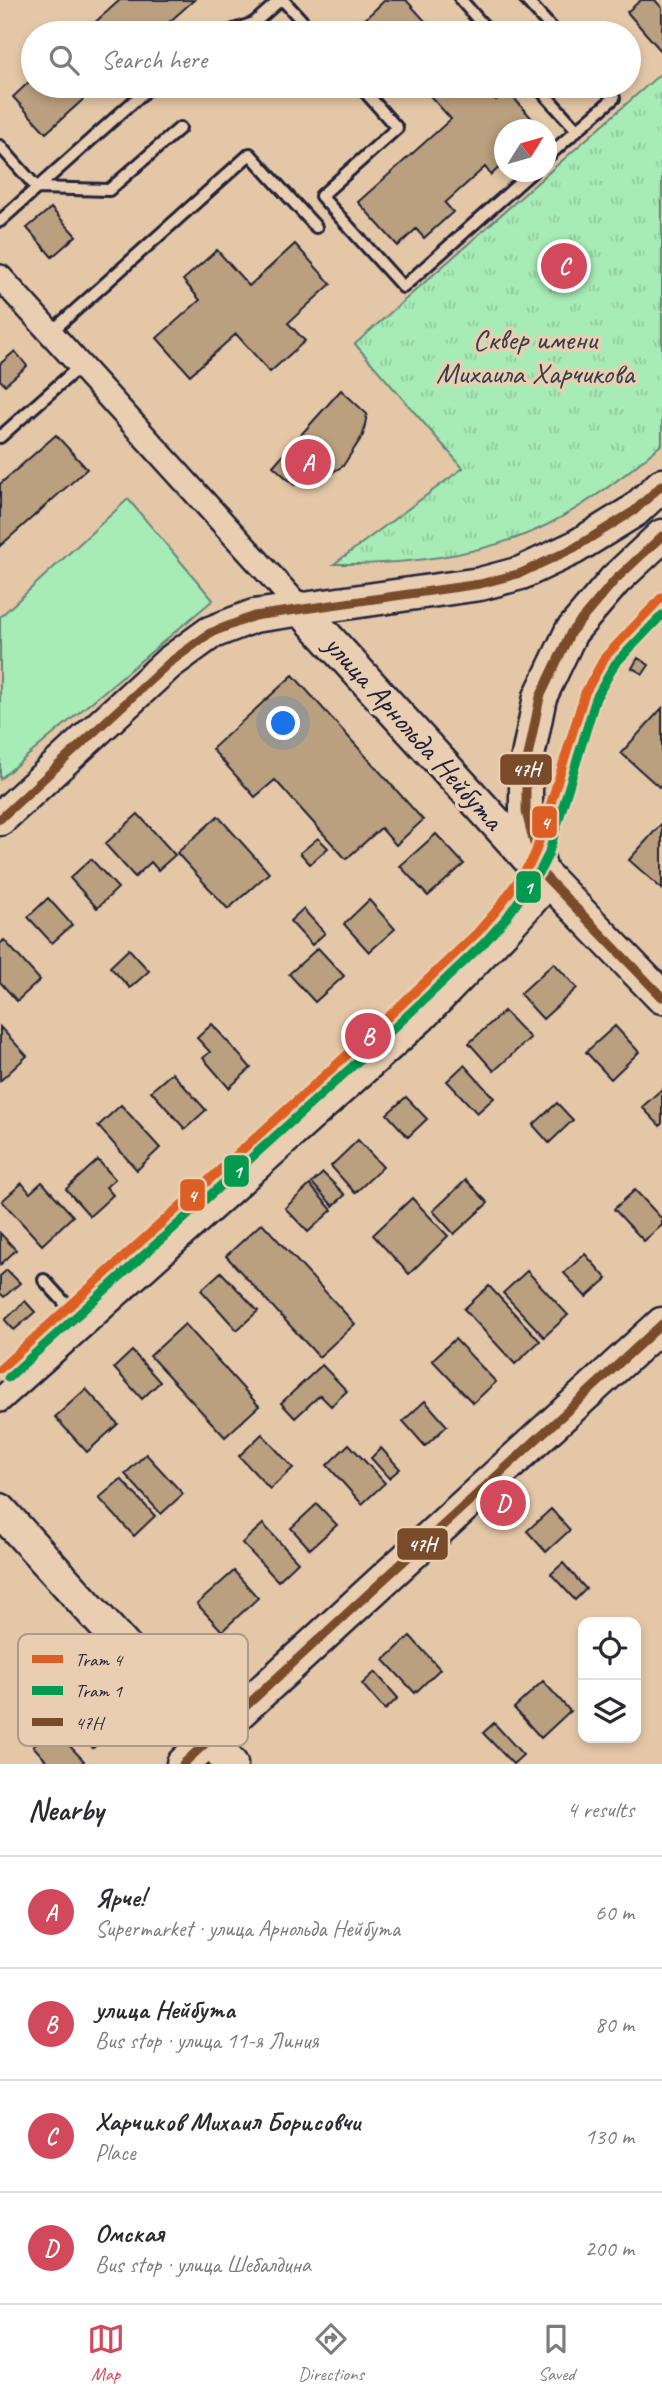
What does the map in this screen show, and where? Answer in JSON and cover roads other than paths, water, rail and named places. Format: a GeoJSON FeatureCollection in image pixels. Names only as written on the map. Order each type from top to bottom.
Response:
{"type":"FeatureCollection","features":[{"type":"Feature","properties":{"kind":"main road"},"geometry":{"type":"LineString","coordinates":[[0,819],[169,663],[210,633],[254,616],[480,584],[521,573],[574,548],[634,511],[662,485]]}},
{"type":"Feature","properties":{"kind":"main road"},"geometry":{"type":"LineString","coordinates":[[546,878],[526,812],[526,766],[540,697],[571,632],[615,580],[662,536]]}},
{"type":"Feature","properties":{"kind":"main road","name":"улица Арнольда Нейбута"},"geometry":{"type":"LineString","coordinates":[[300,608],[546,878],[662,997]]}},
{"type":"Feature","properties":{"kind":"main road"},"geometry":{"type":"LineString","coordinates":[[248,1704],[662,1324]]}},
{"type":"Feature","properties":{"kind":"main road"},"geometry":{"type":"LineString","coordinates":[[0,1510],[113,1634]]}},
{"type":"Feature","properties":{"kind":"main road"},"geometry":{"type":"LineString","coordinates":[[183,1764],[202,1746]]}},
{"type":"Feature","properties":{"kind":"main road"},"geometry":{"type":"LineString","coordinates":[[214,1746],[231,1764]]}},
{"type":"Feature","properties":{"kind":"street","name":"улица Арнольда Нейбута"},"geometry":{"type":"LineString","coordinates":[[0,276],[300,608]]}},
{"type":"Feature","properties":{"kind":"street"},"geometry":{"type":"LineString","coordinates":[[0,1400],[423,1020],[508,932],[546,878]]}},
{"type":"Feature","properties":{"kind":"lane"},"geometry":{"type":"LineString","coordinates":[[256,21],[281,0],[301,21]]}},
{"type":"Feature","properties":{"kind":"lane"},"geometry":{"type":"LineString","coordinates":[[461,0],[479,21]]}},
{"type":"Feature","properties":{"kind":"lane"},"geometry":{"type":"LineString","coordinates":[[526,0],[545,21]]}},
{"type":"Feature","properties":{"kind":"lane"},"geometry":{"type":"LineString","coordinates":[[0,221],[137,98]]}},
{"type":"Feature","properties":{"kind":"lane"},"geometry":{"type":"LineString","coordinates":[[371,98],[397,128],[321,196],[403,287],[521,182]]}},
{"type":"Feature","properties":{"kind":"lane"},"geometry":{"type":"LineString","coordinates":[[548,98],[578,130]]}},
{"type":"Feature","properties":{"kind":"lane"},"geometry":{"type":"LineString","coordinates":[[557,149],[614,98]]}},
{"type":"Feature","properties":{"kind":"lane"},"geometry":{"type":"LineString","coordinates":[[0,146],[37,188],[109,190],[180,128]]}},
{"type":"Feature","properties":{"kind":"lane"},"geometry":{"type":"LineString","coordinates":[[50,333],[250,154],[316,227]]}},
{"type":"Feature","properties":{"kind":"lane"},"geometry":{"type":"LineString","coordinates":[[0,437],[80,366]]}},
{"type":"Feature","properties":{"kind":"lane"},"geometry":{"type":"LineString","coordinates":[[44,1280],[84,1324]]}},
{"type":"Feature","properties":{"kind":"tram line","name":"4"},"geometry":{"type":"LineString","coordinates":[[0,1369],[368,1036],[477,933],[497,910],[536,851],[585,693],[605,657],[662,597]]}},
{"type":"Feature","properties":{"kind":"tram line","name":"1"},"geometry":{"type":"LineString","coordinates":[[8,1378],[376,1045],[485,942],[507,917],[548,855],[596,698],[615,664],[662,615]]}},
{"type":"Feature","properties":{"kind":"place","name":"Харчиков Михаил Борисовчи"},"geometry":{"type":"Point","coordinates":[564,266]}},
{"type":"Feature","properties":{"kind":"place","name":"Ярче!"},"geometry":{"type":"Point","coordinates":[308,462]}},
{"type":"Feature","properties":{"kind":"place","name":"улица Нейбута"},"geometry":{"type":"Point","coordinates":[368,1036]}},
{"type":"Feature","properties":{"kind":"place","name":"Омская"},"geometry":{"type":"Point","coordinates":[503,1503]}},
{"type":"Feature","properties":{"kind":"park label","name":"Сквер имени Михаила Харчикова"},"geometry":{"type":"Point","coordinates":[535,356]}}]}
